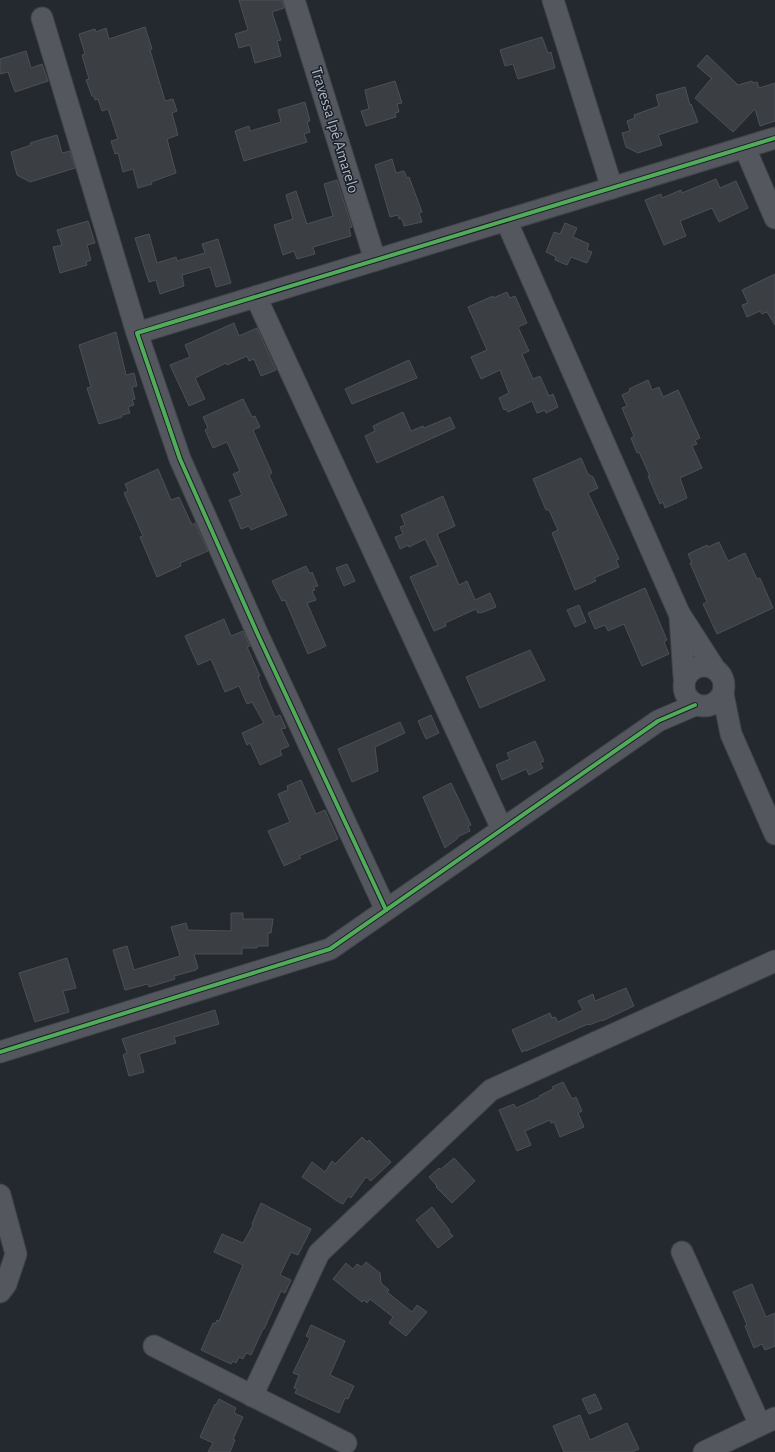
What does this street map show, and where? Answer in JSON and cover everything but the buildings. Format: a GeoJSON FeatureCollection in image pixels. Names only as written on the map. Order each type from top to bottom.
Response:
{"type":"FeatureCollection","features":[{"type":"Feature","properties":{"kind":"street","name":"Travessa Ipê Amarelo"},"geometry":{"type":"LineString","coordinates":[[294,0],[375,260]]}},
{"type":"Feature","properties":{"kind":"street"},"geometry":{"type":"LineString","coordinates":[[553,0],[612,188]]}},
{"type":"Feature","properties":{"kind":"street"},"geometry":{"type":"LineString","coordinates":[[42,18],[137,333],[180,459],[258,635],[386,910]]}},
{"type":"Feature","properties":{"kind":"street"},"geometry":{"type":"LineString","coordinates":[[137,333],[775,138]]}},
{"type":"Feature","properties":{"kind":"street"},"geometry":{"type":"LineString","coordinates":[[745,148],[775,218]]}},
{"type":"Feature","properties":{"kind":"street"},"geometry":{"type":"LineString","coordinates":[[506,220],[679,613],[712,666],[724,678],[723,694],[731,734],[775,834]]}},
{"type":"Feature","properties":{"kind":"street"},"geometry":{"type":"LineString","coordinates":[[256,297],[502,829]]}},
{"type":"Feature","properties":{"kind":"street"},"geometry":{"type":"LineString","coordinates":[[679,613],[693,694],[731,734]]}},
{"type":"Feature","properties":{"kind":"street"},"geometry":{"type":"LineString","coordinates":[[0,1052],[330,949],[658,721],[693,694],[696,666],[702,664],[712,666]]}},
{"type":"Feature","properties":{"kind":"street"},"geometry":{"type":"LineString","coordinates":[[693,694],[715,704],[723,694]]}},
{"type":"Feature","properties":{"kind":"street"},"geometry":{"type":"LineString","coordinates":[[252,1396],[319,1253],[491,1090],[775,961]]}},
{"type":"Feature","properties":{"kind":"street"},"geometry":{"type":"LineString","coordinates":[[0,1196],[16,1254],[6,1284],[0,1292]]}},
{"type":"Feature","properties":{"kind":"street"},"geometry":{"type":"LineString","coordinates":[[682,1252],[768,1422],[704,1452]]}},
{"type":"Feature","properties":{"kind":"street"},"geometry":{"type":"LineString","coordinates":[[154,1346],[346,1443]]}},
{"type":"Feature","properties":{"kind":"cycle path"},"geometry":{"type":"LineString","coordinates":[[386,910],[258,635],[180,459],[137,333],[775,138]]}},
{"type":"Feature","properties":{"kind":"cycle path"},"geometry":{"type":"LineString","coordinates":[[0,1052],[330,949],[658,721],[695,705]]}}]}
